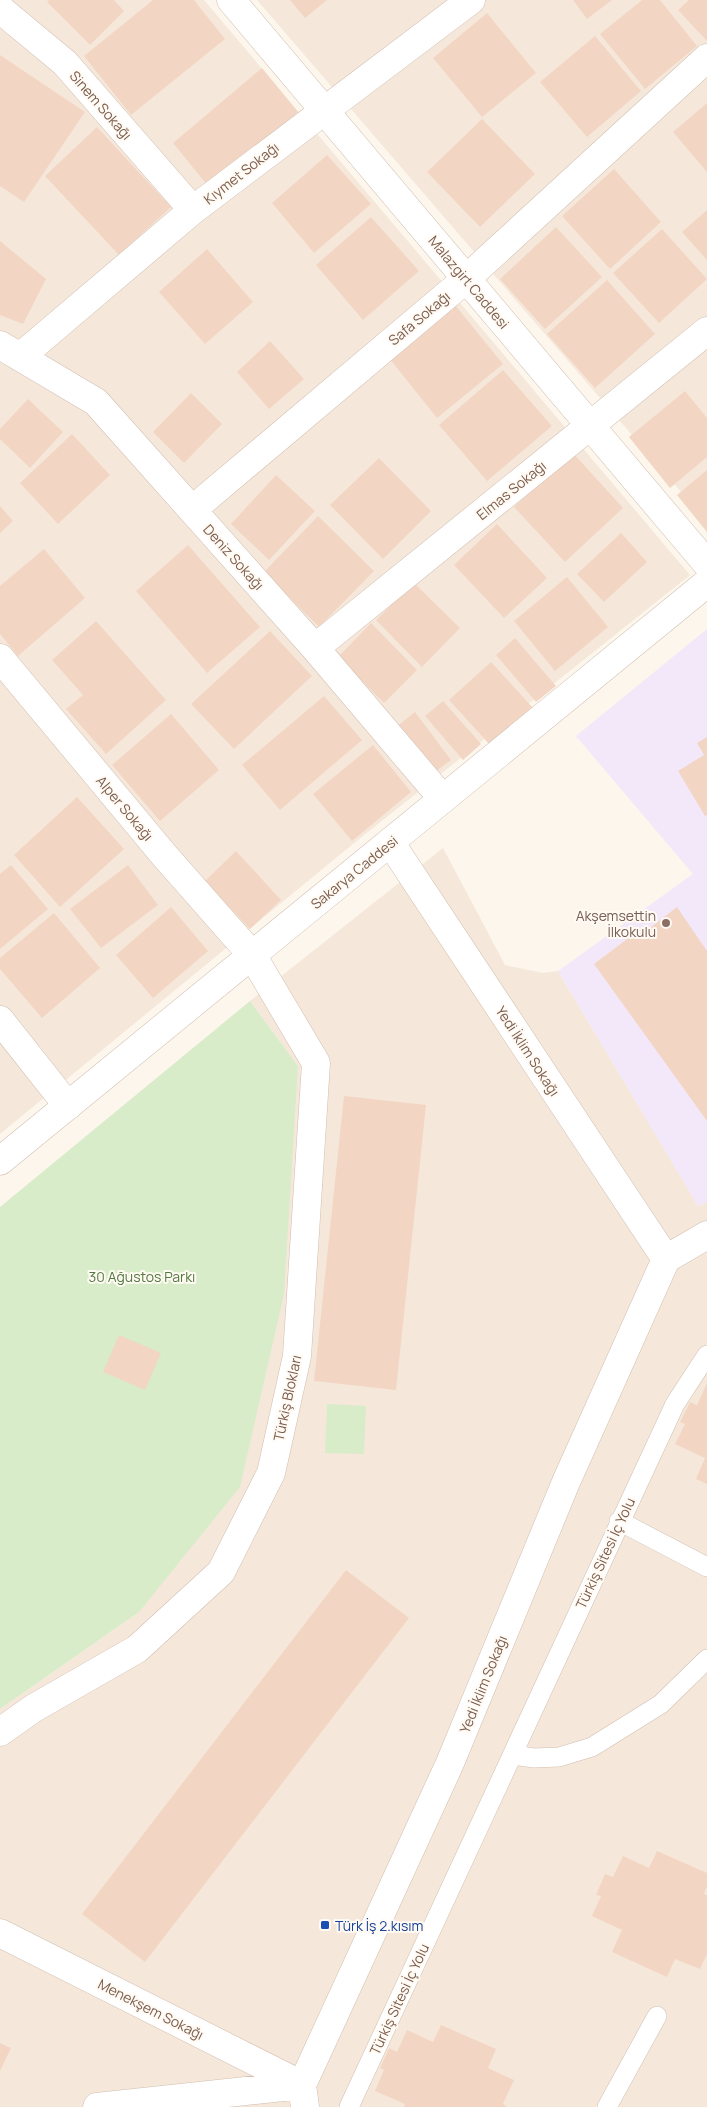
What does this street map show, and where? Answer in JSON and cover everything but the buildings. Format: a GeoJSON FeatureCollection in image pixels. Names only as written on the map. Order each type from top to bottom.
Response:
{"type":"FeatureCollection","features":[{"type":"Feature","properties":{"kind":"street","name":"Malazgirt Caddesi"},"geometry":{"type":"LineString","coordinates":[[231,0],[707,564]]}},
{"type":"Feature","properties":{"kind":"street","name":"Kıymet Sokağı"},"geometry":{"type":"LineString","coordinates":[[10,351],[470,0]]}},
{"type":"Feature","properties":{"kind":"street","name":"Sinem Sokağı"},"geometry":{"type":"LineString","coordinates":[[0,9],[66,63],[193,210]]}},
{"type":"Feature","properties":{"kind":"street","name":"Safa Sokağı"},"geometry":{"type":"LineString","coordinates":[[192,510],[466,279],[707,58]]}},
{"type":"Feature","properties":{"kind":"street","name":"Elmas Sokağı"},"geometry":{"type":"LineString","coordinates":[[315,648],[707,331]]}},
{"type":"Feature","properties":{"kind":"street","name":"Deniz Sokağı"},"geometry":{"type":"LineString","coordinates":[[10,351],[96,402],[315,648],[443,799]]}},
{"type":"Feature","properties":{"kind":"street","name":"Sakarya Caddesi"},"geometry":{"type":"LineString","coordinates":[[0,1161],[707,583]]}},
{"type":"Feature","properties":{"kind":"street","name":"Alper Sokağı"},"geometry":{"type":"LineString","coordinates":[[0,658],[164,855],[252,955]]}},
{"type":"Feature","properties":{"kind":"street","name":"Yedi İklim Sokağı"},"geometry":{"type":"LineString","coordinates":[[303,2096],[450,1763],[566,1482],[666,1259],[390,842]]}},
{"type":"Feature","properties":{"kind":"street","name":"Türkiş Blokları"},"geometry":{"type":"LineString","coordinates":[[0,1732],[34,1708],[137,1649],[221,1572],[271,1473],[297,1356],[316,1063],[252,955]]}},
{"type":"Feature","properties":{"kind":"street"},"geometry":{"type":"LineString","coordinates":[[0,1020],[68,1106]]}},
{"type":"Feature","properties":{"kind":"street"},"geometry":{"type":"LineString","coordinates":[[666,1259],[707,1235]]}},
{"type":"Feature","properties":{"kind":"street","name":"Menekşem Sokağı"},"geometry":{"type":"LineString","coordinates":[[0,1933],[303,2096]]}},
{"type":"Feature","properties":{"kind":"street"},"geometry":{"type":"LineString","coordinates":[[97,2107],[303,2096]]}},
{"type":"Feature","properties":{"kind":"lane","name":"Türkiş Sitesi İç Yolu"},"geometry":{"type":"LineString","coordinates":[[349,2107],[675,1404],[707,1355]]}},
{"type":"Feature","properties":{"kind":"lane"},"geometry":{"type":"LineString","coordinates":[[619,1522],[707,1567]]}},
{"type":"Feature","properties":{"kind":"lane"},"geometry":{"type":"LineString","coordinates":[[513,1755],[534,1758],[560,1757],[592,1747],[661,1704],[707,1660]]}},
{"type":"Feature","properties":{"kind":"lane"},"geometry":{"type":"LineString","coordinates":[[607,2107],[657,2016]]}},
{"type":"Feature","properties":{"kind":"shaded area"},"geometry":{"type":"Polygon","coordinates":[[[0,0],[204,0],[690,575],[348,848],[0,1134],[0,0]]]}},
{"type":"Feature","properties":{"kind":"shaded area"},"geometry":{"type":"Polygon","coordinates":[[[257,0],[707,0],[707,522],[257,0]]]}},
{"type":"Feature","properties":{"kind":"shaded area","name":"Akşemsettin İlkokulu"},"geometry":{"type":"Polygon","coordinates":[[[707,629],[707,1202],[698,1206],[558,971],[693,874],[576,736],[707,629]]]}},
{"type":"Feature","properties":{"kind":"shaded area"},"geometry":{"type":"Polygon","coordinates":[[[443,848],[505,965],[543,973],[558,971],[698,1206],[707,1202],[707,2107],[0,2107],[0,1709],[139,1612],[298,1066],[250,1001],[443,848]]]}},
{"type":"Feature","properties":{"kind":"green space","name":"30 Ağustos Parkı"},"geometry":{"type":"Polygon","coordinates":[[[250,1001],[298,1066],[284,1294],[240,1487],[139,1612],[0,1709],[0,1207],[250,1001]]]}},
{"type":"Feature","properties":{"kind":"green space"},"geometry":{"type":"Polygon","coordinates":[[[327,1404],[366,1406],[364,1454],[325,1453],[327,1404]]]}},
{"type":"Feature","properties":{"kind":"place","name":"Akşemsettin İlkokulu"},"geometry":{"type":"Point","coordinates":[666,923]}},
{"type":"Feature","properties":{"kind":"place","name":"Türk İş 2.kısım"},"geometry":{"type":"Point","coordinates":[325,1925]}}]}
